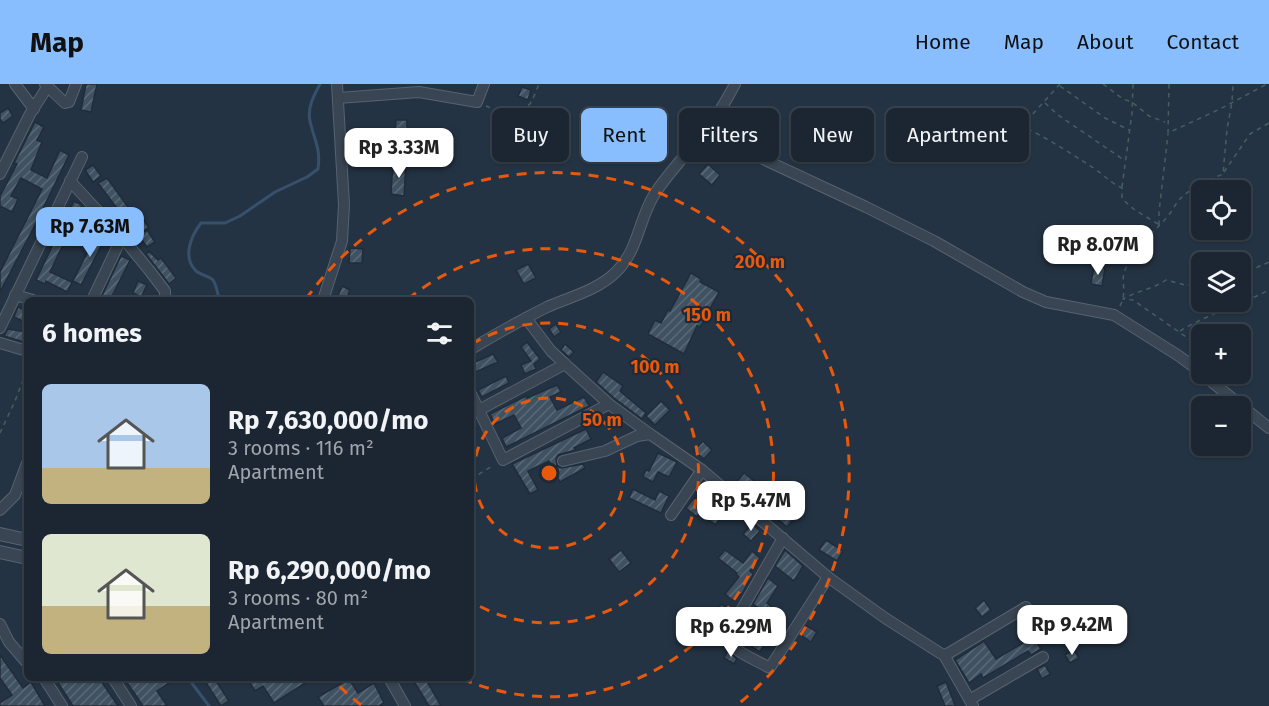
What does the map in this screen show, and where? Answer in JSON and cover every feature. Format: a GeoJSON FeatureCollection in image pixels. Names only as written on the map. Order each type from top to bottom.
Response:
{"type":"FeatureCollection","features":[{"type":"Feature","properties":{"kind":"street"},"geometry":{"type":"LineString","coordinates":[[15,84],[34,109]]}},
{"type":"Feature","properties":{"kind":"street"},"geometry":{"type":"LineString","coordinates":[[0,174],[46,85],[65,103],[69,102],[76,84]]}},
{"type":"Feature","properties":{"kind":"street"},"geometry":{"type":"LineString","coordinates":[[338,98],[421,88],[477,102],[484,84]]}},
{"type":"Feature","properties":{"kind":"street"},"geometry":{"type":"LineString","coordinates":[[722,108],[735,84]]}},
{"type":"Feature","properties":{"kind":"street"},"geometry":{"type":"LineString","coordinates":[[324,297],[342,241],[344,205],[337,85]]}},
{"type":"Feature","properties":{"kind":"street"},"geometry":{"type":"LineString","coordinates":[[0,328],[82,157]]}},
{"type":"Feature","properties":{"kind":"street"},"geometry":{"type":"LineString","coordinates":[[474,347],[526,318],[588,290],[616,273],[628,258],[653,196],[679,162]]}},
{"type":"Feature","properties":{"kind":"street"},"geometry":{"type":"LineString","coordinates":[[769,162],[934,241],[1023,292],[1046,302],[1114,315],[1191,365]]}},
{"type":"Feature","properties":{"kind":"street"},"geometry":{"type":"LineString","coordinates":[[70,181],[122,237],[165,291],[165,297]]}},
{"type":"Feature","properties":{"kind":"street"},"geometry":{"type":"LineString","coordinates":[[93,297],[122,237]]}},
{"type":"Feature","properties":{"kind":"street"},"geometry":{"type":"LineString","coordinates":[[15,296],[24,298]]}},
{"type":"Feature","properties":{"kind":"street"},"geometry":{"type":"LineString","coordinates":[[526,318],[551,351],[609,405],[702,470],[828,576],[885,618],[944,655],[972,703],[1042,657]]}},
{"type":"Feature","properties":{"kind":"street"},"geometry":{"type":"LineString","coordinates":[[0,343],[24,350]]}},
{"type":"Feature","properties":{"kind":"street"},"geometry":{"type":"LineString","coordinates":[[479,410],[566,364]]}},
{"type":"Feature","properties":{"kind":"street"},"geometry":{"type":"LineString","coordinates":[[1215,384],[1269,428]]}},
{"type":"Feature","properties":{"kind":"street"},"geometry":{"type":"LineString","coordinates":[[474,400],[503,460],[609,405]]}},
{"type":"Feature","properties":{"kind":"street"},"geometry":{"type":"LineString","coordinates":[[563,461],[605,451],[637,436],[650,434]]}},
{"type":"Feature","properties":{"kind":"street"},"geometry":{"type":"LineString","coordinates":[[671,515],[702,470]]}},
{"type":"Feature","properties":{"kind":"street"},"geometry":{"type":"LineString","coordinates":[[0,510],[15,495],[24,471]]}},
{"type":"Feature","properties":{"kind":"street"},"geometry":{"type":"LineString","coordinates":[[0,534],[24,539]]}},
{"type":"Feature","properties":{"kind":"street"},"geometry":{"type":"LineString","coordinates":[[783,538],[731,628],[727,637],[729,642],[745,655],[768,667],[771,666],[828,576]]}},
{"type":"Feature","properties":{"kind":"street"},"geometry":{"type":"LineString","coordinates":[[0,552],[24,557]]}},
{"type":"Feature","properties":{"kind":"street"},"geometry":{"type":"LineString","coordinates":[[944,655],[1026,607]]}},
{"type":"Feature","properties":{"kind":"street"},"geometry":{"type":"LineString","coordinates":[[0,624],[9,642],[24,660]]}},
{"type":"Feature","properties":{"kind":"street"},"geometry":{"type":"LineString","coordinates":[[46,681],[62,706]]}},
{"type":"Feature","properties":{"kind":"street"},"geometry":{"type":"LineString","coordinates":[[115,681],[131,706]]}},
{"type":"Feature","properties":{"kind":"street"},"geometry":{"type":"LineString","coordinates":[[391,681],[402,705]]}},
{"type":"Feature","properties":{"kind":"path"},"geometry":{"type":"LineString","coordinates":[[477,102],[495,110],[519,111],[529,106],[539,84]]}},
{"type":"Feature","properties":{"kind":"path"},"geometry":{"type":"LineString","coordinates":[[1103,84],[1149,116],[1167,123]]}},
{"type":"Feature","properties":{"kind":"path"},"geometry":{"type":"LineString","coordinates":[[1133,84],[1122,199],[1159,225]]}},
{"type":"Feature","properties":{"kind":"path"},"geometry":{"type":"LineString","coordinates":[[1159,225],[1158,212],[1168,133],[1169,84]]}},
{"type":"Feature","properties":{"kind":"path"},"geometry":{"type":"LineString","coordinates":[[1223,174],[1233,84]]}},
{"type":"Feature","properties":{"kind":"path"},"geometry":{"type":"LineString","coordinates":[[1168,133],[1267,84]]}},
{"type":"Feature","properties":{"kind":"path"},"geometry":{"type":"LineString","coordinates":[[1122,188],[1042,136],[1022,126],[1060,85],[1105,118],[1130,130]]}},
{"type":"Feature","properties":{"kind":"path"},"geometry":{"type":"LineString","coordinates":[[1044,103],[1126,161]]}},
{"type":"Feature","properties":{"kind":"path"},"geometry":{"type":"LineString","coordinates":[[1114,315],[1123,299],[1125,288],[1123,274],[1138,245],[1169,215],[1179,200],[1202,184],[1223,174],[1250,134],[1269,123]]}},
{"type":"Feature","properties":{"kind":"path"},"geometry":{"type":"LineString","coordinates":[[1251,270],[1269,262]]}},
{"type":"Feature","properties":{"kind":"path"},"geometry":{"type":"LineString","coordinates":[[1123,299],[1166,280],[1191,285]]}},
{"type":"Feature","properties":{"kind":"path"},"geometry":{"type":"LineString","coordinates":[[1179,332],[1199,320],[1241,304],[1269,290]]}},
{"type":"Feature","properties":{"kind":"path"},"geometry":{"type":"LineString","coordinates":[[1123,299],[1133,300],[1191,340]]}},
{"type":"Feature","properties":{"kind":"path"},"geometry":{"type":"LineString","coordinates":[[0,433],[24,378]]}},
{"type":"Feature","properties":{"kind":"path"},"geometry":{"type":"LineString","coordinates":[[474,477],[503,460]]}},
{"type":"Feature","properties":{"kind":"building"},"geometry":{"type":"Polygon","coordinates":[[[86,84],[97,84],[91,112],[81,110],[86,84]]]}},
{"type":"Feature","properties":{"kind":"building"},"geometry":{"type":"Polygon","coordinates":[[[522,87],[531,90],[528,100],[518,96],[522,87]]]}},
{"type":"Feature","properties":{"kind":"building"},"geometry":{"type":"Polygon","coordinates":[[[8,108],[13,116],[3,123],[0,113],[8,108]]]}},
{"type":"Feature","properties":{"kind":"building"},"geometry":{"type":"Polygon","coordinates":[[[396,120],[407,120],[407,131],[395,131],[396,120]]]}},
{"type":"Feature","properties":{"kind":"building"},"geometry":{"type":"Polygon","coordinates":[[[35,122],[44,127],[37,140],[42,142],[31,170],[47,178],[60,150],[69,155],[0,292],[0,272],[42,189],[21,178],[11,196],[18,199],[12,212],[0,206],[0,196],[35,122]]]}},
{"type":"Feature","properties":{"kind":"building"},"geometry":{"type":"Polygon","coordinates":[[[393,162],[406,163],[404,196],[391,194],[393,162]]]}},
{"type":"Feature","properties":{"kind":"building"},"geometry":{"type":"Polygon","coordinates":[[[708,164],[720,175],[712,185],[699,174],[708,164]]]}},
{"type":"Feature","properties":{"kind":"building"},"geometry":{"type":"Polygon","coordinates":[[[93,165],[101,176],[93,182],[85,170],[93,165]]]}},
{"type":"Feature","properties":{"kind":"building"},"geometry":{"type":"Polygon","coordinates":[[[107,178],[136,218],[128,223],[98,183],[107,178]]]}},
{"type":"Feature","properties":{"kind":"building"},"geometry":{"type":"Polygon","coordinates":[[[74,201],[82,205],[50,272],[72,282],[67,292],[46,281],[45,284],[36,280],[74,201]]]}},
{"type":"Feature","properties":{"kind":"building"},"geometry":{"type":"Polygon","coordinates":[[[141,216],[149,228],[141,233],[133,222],[141,216]]]}},
{"type":"Feature","properties":{"kind":"building"},"geometry":{"type":"Polygon","coordinates":[[[147,230],[155,242],[147,247],[139,236],[147,230]]]}},
{"type":"Feature","properties":{"kind":"building"},"geometry":{"type":"Polygon","coordinates":[[[98,231],[107,235],[81,285],[73,281],[98,231]]]}},
{"type":"Feature","properties":{"kind":"building"},"geometry":{"type":"Polygon","coordinates":[[[1126,234],[1127,250],[1118,251],[1116,235],[1126,234]]]}},
{"type":"Feature","properties":{"kind":"building"},"geometry":{"type":"Polygon","coordinates":[[[350,248],[363,249],[362,263],[349,263],[350,248]]]}},
{"type":"Feature","properties":{"kind":"building"},"geometry":{"type":"Polygon","coordinates":[[[149,251],[158,260],[161,258],[176,278],[169,284],[146,254],[149,251]]]}},
{"type":"Feature","properties":{"kind":"building"},"geometry":{"type":"Polygon","coordinates":[[[121,256],[130,260],[112,297],[101,297],[121,256]]]}},
{"type":"Feature","properties":{"kind":"building"},"geometry":{"type":"Polygon","coordinates":[[[528,264],[536,278],[524,284],[516,270],[528,264]]]}},
{"type":"Feature","properties":{"kind":"building"},"geometry":{"type":"Polygon","coordinates":[[[1094,266],[1105,268],[1102,286],[1091,284],[1094,266]]]}},
{"type":"Feature","properties":{"kind":"building"},"geometry":{"type":"Polygon","coordinates":[[[691,273],[701,279],[700,282],[719,292],[700,327],[697,326],[684,354],[648,334],[655,320],[661,323],[668,310],[670,311],[691,273]]]}},
{"type":"Feature","properties":{"kind":"building"},"geometry":{"type":"Polygon","coordinates":[[[138,281],[147,285],[141,297],[133,293],[138,281]]]}},
{"type":"Feature","properties":{"kind":"building"},"geometry":{"type":"Polygon","coordinates":[[[342,286],[350,290],[347,297],[338,296],[342,286]]]}},
{"type":"Feature","properties":{"kind":"building"},"geometry":{"type":"Polygon","coordinates":[[[18,307],[24,310],[24,322],[14,317],[18,307]]]}},
{"type":"Feature","properties":{"kind":"building"},"geometry":{"type":"Polygon","coordinates":[[[556,324],[561,332],[554,337],[549,329],[556,324]]]}},
{"type":"Feature","properties":{"kind":"building"},"geometry":{"type":"Polygon","coordinates":[[[8,329],[24,332],[24,342],[4,336],[8,329]]]}},
{"type":"Feature","properties":{"kind":"building"},"geometry":{"type":"Polygon","coordinates":[[[527,342],[540,359],[534,364],[536,369],[525,374],[521,365],[531,361],[521,347],[527,342]]]}},
{"type":"Feature","properties":{"kind":"building"},"geometry":{"type":"Polygon","coordinates":[[[565,344],[574,352],[569,357],[561,350],[565,344]]]}},
{"type":"Feature","properties":{"kind":"building"},"geometry":{"type":"Polygon","coordinates":[[[493,354],[498,362],[474,373],[474,363],[493,354]]]}},
{"type":"Feature","properties":{"kind":"building"},"geometry":{"type":"Polygon","coordinates":[[[603,372],[623,386],[620,391],[646,413],[642,419],[596,382],[603,372]]]}},
{"type":"Feature","properties":{"kind":"building"},"geometry":{"type":"Polygon","coordinates":[[[506,376],[509,383],[482,397],[478,390],[506,376]]]}},
{"type":"Feature","properties":{"kind":"building"},"geometry":{"type":"Polygon","coordinates":[[[557,385],[561,392],[550,397],[557,410],[584,397],[589,406],[506,447],[502,438],[521,428],[514,415],[495,424],[490,414],[526,396],[527,398],[557,385]]]}},
{"type":"Feature","properties":{"kind":"building"},"geometry":{"type":"Polygon","coordinates":[[[661,401],[670,410],[655,425],[646,416],[661,401]]]}},
{"type":"Feature","properties":{"kind":"building"},"geometry":{"type":"Polygon","coordinates":[[[586,429],[591,439],[574,448],[576,450],[558,455],[556,459],[557,466],[561,468],[583,464],[585,468],[560,482],[549,461],[528,471],[538,490],[530,494],[512,464],[586,429]]]}},
{"type":"Feature","properties":{"kind":"building"},"geometry":{"type":"Polygon","coordinates":[[[703,441],[712,450],[704,459],[694,451],[703,441]]]}},
{"type":"Feature","properties":{"kind":"building"},"geometry":{"type":"Polygon","coordinates":[[[658,453],[677,462],[669,477],[658,472],[653,482],[643,477],[646,470],[649,471],[658,453]]]}},
{"type":"Feature","properties":{"kind":"building"},"geometry":{"type":"Polygon","coordinates":[[[744,473],[775,497],[773,499],[795,517],[787,527],[735,484],[744,473]]]}},
{"type":"Feature","properties":{"kind":"building"},"geometry":{"type":"Polygon","coordinates":[[[633,489],[655,500],[659,491],[669,496],[661,513],[629,498],[633,489]]]}},
{"type":"Feature","properties":{"kind":"building"},"geometry":{"type":"Polygon","coordinates":[[[711,489],[720,496],[709,509],[721,517],[716,525],[699,514],[697,517],[686,508],[694,498],[699,503],[711,489]]]}},
{"type":"Feature","properties":{"kind":"building"},"geometry":{"type":"Polygon","coordinates":[[[752,524],[760,531],[751,541],[743,534],[752,524]]]}},
{"type":"Feature","properties":{"kind":"building"},"geometry":{"type":"Polygon","coordinates":[[[826,540],[843,551],[837,561],[819,550],[826,540]]]}},
{"type":"Feature","properties":{"kind":"building"},"geometry":{"type":"Polygon","coordinates":[[[621,550],[631,563],[619,572],[609,559],[621,550]]]}},
{"type":"Feature","properties":{"kind":"building"},"geometry":{"type":"Polygon","coordinates":[[[725,550],[743,563],[752,551],[760,558],[750,571],[753,574],[741,595],[738,593],[732,600],[725,594],[739,577],[718,558],[725,550]]]}},
{"type":"Feature","properties":{"kind":"building"},"geometry":{"type":"Polygon","coordinates":[[[785,550],[803,566],[794,581],[775,566],[785,550]]]}},
{"type":"Feature","properties":{"kind":"building"},"geometry":{"type":"Polygon","coordinates":[[[768,578],[778,586],[767,603],[786,618],[781,625],[753,604],[768,578]]]}},
{"type":"Feature","properties":{"kind":"building"},"geometry":{"type":"Polygon","coordinates":[[[984,600],[991,610],[982,617],[975,608],[984,600]]]}},
{"type":"Feature","properties":{"kind":"building"},"geometry":{"type":"Polygon","coordinates":[[[722,604],[729,611],[723,617],[716,610],[722,604]]]}},
{"type":"Feature","properties":{"kind":"building"},"geometry":{"type":"Polygon","coordinates":[[[743,625],[752,631],[746,639],[738,634],[743,625]]]}},
{"type":"Feature","properties":{"kind":"building"},"geometry":{"type":"Polygon","coordinates":[[[807,626],[817,632],[811,642],[801,635],[807,626]]]}},
{"type":"Feature","properties":{"kind":"building"},"geometry":{"type":"Polygon","coordinates":[[[1029,630],[1041,649],[1031,655],[1028,651],[983,678],[981,674],[969,683],[955,660],[984,641],[996,659],[1023,643],[1019,637],[1029,630]]]}},
{"type":"Feature","properties":{"kind":"building"},"geometry":{"type":"Polygon","coordinates":[[[756,640],[764,645],[760,652],[752,647],[756,640]]]}},
{"type":"Feature","properties":{"kind":"building"},"geometry":{"type":"Polygon","coordinates":[[[1074,650],[1079,658],[1070,663],[1065,655],[1074,650]]]}},
{"type":"Feature","properties":{"kind":"building"},"geometry":{"type":"Polygon","coordinates":[[[728,651],[737,659],[734,664],[724,658],[728,651]]]}},
{"type":"Feature","properties":{"kind":"building"},"geometry":{"type":"Polygon","coordinates":[[[0,655],[23,688],[31,682],[45,706],[0,706],[0,703],[12,695],[0,678],[0,655]]]}},
{"type":"Feature","properties":{"kind":"building"},"geometry":{"type":"Polygon","coordinates":[[[1045,665],[1050,674],[1042,679],[1037,669],[1045,665]]]}},
{"type":"Feature","properties":{"kind":"building"},"geometry":{"type":"Polygon","coordinates":[[[57,681],[101,681],[118,706],[73,706],[57,681]]]}},
{"type":"Feature","properties":{"kind":"building"},"geometry":{"type":"Polygon","coordinates":[[[126,681],[172,681],[157,691],[167,706],[143,706],[126,681]]]}},
{"type":"Feature","properties":{"kind":"building"},"geometry":{"type":"Polygon","coordinates":[[[205,681],[216,681],[229,701],[221,706],[205,681]]]}},
{"type":"Feature","properties":{"kind":"building"},"geometry":{"type":"Polygon","coordinates":[[[249,681],[308,681],[274,703],[263,686],[255,691],[249,681]]]}},
{"type":"Feature","properties":{"kind":"building"},"geometry":{"type":"Polygon","coordinates":[[[346,681],[350,681],[358,693],[374,683],[384,703],[379,706],[324,706],[318,697],[346,681]]]}},
{"type":"Feature","properties":{"kind":"building"},"geometry":{"type":"Polygon","coordinates":[[[414,681],[427,681],[441,706],[429,706],[414,681]]]}},
{"type":"Feature","properties":{"kind":"building"},"geometry":{"type":"Polygon","coordinates":[[[946,682],[955,706],[945,706],[937,686],[946,682]]]}},
{"type":"Feature","properties":{"kind":"waterway"},"geometry":{"type":"LineString","coordinates":[[217,297],[213,280],[196,271],[189,259],[194,234],[201,223],[225,223],[318,169],[318,150],[309,111],[320,84]]}},
{"type":"Feature","properties":{"kind":"waterway"},"geometry":{"type":"LineString","coordinates":[[190,681],[209,706]]}}]}
